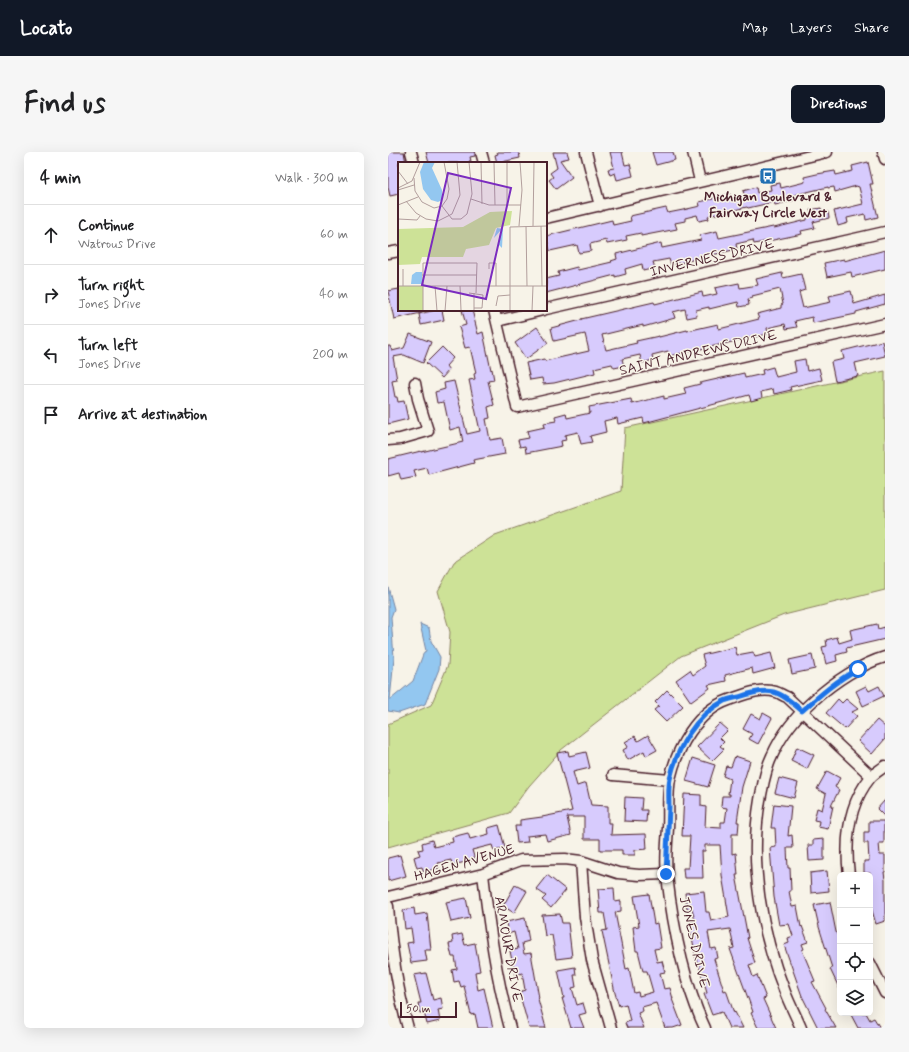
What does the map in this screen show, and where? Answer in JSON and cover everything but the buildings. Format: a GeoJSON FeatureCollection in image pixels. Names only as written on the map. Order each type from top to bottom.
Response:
{"type":"FeatureCollection","features":[{"type":"Feature","properties":{"kind":"street"},"geometry":{"type":"LineString","coordinates":[[411,152],[414,162]]}},
{"type":"Feature","properties":{"kind":"street"},"geometry":{"type":"LineString","coordinates":[[481,152],[484,162]]}},
{"type":"Feature","properties":{"kind":"street"},"geometry":{"type":"LineString","coordinates":[[586,152],[600,206]]}},
{"type":"Feature","properties":{"kind":"street"},"geometry":{"type":"LineString","coordinates":[[693,152],[700,182]]}},
{"type":"Feature","properties":{"kind":"street"},"geometry":{"type":"LineString","coordinates":[[547,218],[700,182],[786,156],[827,152]]}},
{"type":"Feature","properties":{"kind":"street"},"geometry":{"type":"LineString","coordinates":[[883,152],[885,159]]}},
{"type":"Feature","properties":{"kind":"street","name":"INVERNESS DRIVE"},"geometry":{"type":"LineString","coordinates":[[547,310],[885,232]]}},
{"type":"Feature","properties":{"kind":"street"},"geometry":{"type":"LineString","coordinates":[[388,253],[398,251]]}},
{"type":"Feature","properties":{"kind":"street"},"geometry":{"type":"LineString","coordinates":[[494,311],[497,321]]}},
{"type":"Feature","properties":{"kind":"street","name":"INVERNESS DRIVE"},"geometry":{"type":"LineString","coordinates":[[497,321],[541,311]]}},
{"type":"Feature","properties":{"kind":"street","name":"SAINT ANDREWS DRIVE"},"geometry":{"type":"LineString","coordinates":[[497,321],[517,407],[885,324]]}},
{"type":"Feature","properties":{"kind":"street"},"geometry":{"type":"LineString","coordinates":[[388,440],[400,439],[428,430],[418,398],[415,382]]}},
{"type":"Feature","properties":{"kind":"street"},"geometry":{"type":"LineString","coordinates":[[801,1028],[786,994],[771,950],[758,889],[756,843],[757,820],[765,775],[776,747],[786,730],[802,711],[822,692],[844,677],[885,657]]}},
{"type":"Feature","properties":{"kind":"street","name":"JONES DRIVE"},"geometry":{"type":"LineString","coordinates":[[705,1028],[692,994],[680,951],[666,874],[670,780],[677,758],[688,734],[710,711],[724,701],[746,694],[763,691],[775,692],[787,697],[871,776]]}},
{"type":"Feature","properties":{"kind":"street"},"geometry":{"type":"LineString","coordinates":[[849,872],[846,851],[854,808],[860,793],[871,776],[885,766]]}},
{"type":"Feature","properties":{"kind":"street"},"geometry":{"type":"LineString","coordinates":[[613,775],[670,780]]}},
{"type":"Feature","properties":{"kind":"street","name":"HAGEN AVENUE"},"geometry":{"type":"LineString","coordinates":[[388,897],[483,874],[521,860],[551,858],[581,861],[618,873],[639,875],[666,874]]}},
{"type":"Feature","properties":{"kind":"street"},"geometry":{"type":"LineString","coordinates":[[581,861],[585,917],[592,960],[611,1028]]}},
{"type":"Feature","properties":{"kind":"street","name":"ARMOUR DRIVE"},"geometry":{"type":"LineString","coordinates":[[483,874],[492,944],[502,997],[510,1028]]}},
{"type":"Feature","properties":{"kind":"street"},"geometry":{"type":"LineString","coordinates":[[388,906],[391,943],[398,989],[408,1028]]}},
{"type":"Feature","properties":{"kind":"street"},"geometry":{"type":"LineString","coordinates":[[873,969],[885,994]]}},
{"type":"Feature","properties":{"kind":"green space"},"geometry":{"type":"Polygon","coordinates":[[[885,371],[885,590],[784,615],[681,656],[561,750],[529,786],[509,813],[388,847],[388,724],[431,705],[448,665],[450,632],[438,591],[454,562],[495,535],[621,491],[625,428],[885,371]]]}},
{"type":"Feature","properties":{"kind":"water"},"geometry":{"type":"Polygon","coordinates":[[[388,587],[394,609],[391,617],[394,658],[390,700],[413,681],[424,652],[426,651],[420,624],[429,628],[431,641],[440,657],[439,669],[425,704],[399,713],[388,711],[388,587]]]}},
{"type":"Feature","properties":{"kind":"place","name":"Michigan Boulevard & Fairway Circle West"},"geometry":{"type":"Point","coordinates":[768,176]}},
{"type":"Feature","properties":{"kind":"route"},"geometry":{"type":"LineString","coordinates":[[666,874],[670,780],[682,745],[688,734],[698,722],[724,701],[746,694],[763,691],[775,692],[787,697],[802,711],[822,692],[858,669]]}}]}
